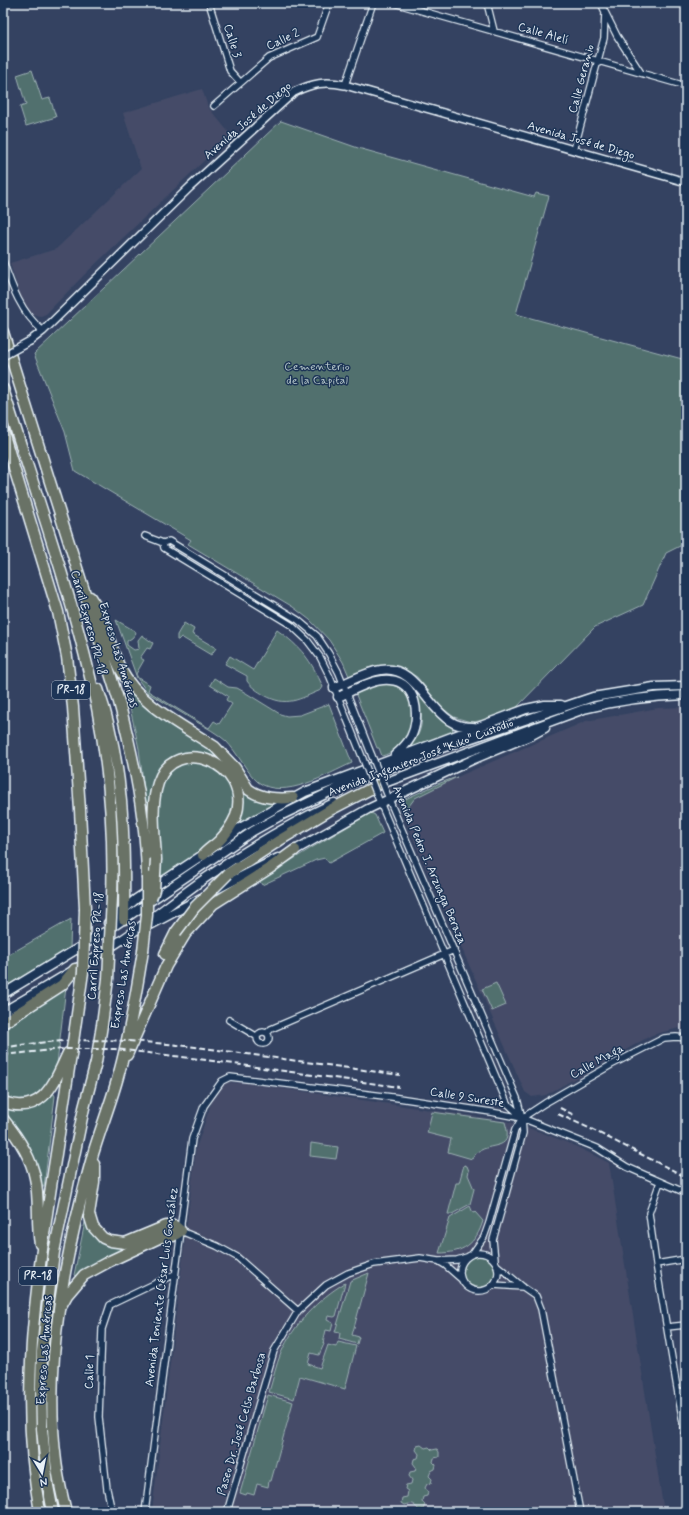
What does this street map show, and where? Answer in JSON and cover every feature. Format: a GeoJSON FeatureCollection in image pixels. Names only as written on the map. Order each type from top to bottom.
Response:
{"type":"FeatureCollection","features":[{"type":"Feature","properties":{"kind":"highway","name":"Expreso Las Américas"},"geometry":{"type":"LineString","coordinates":[[3,332],[119,702],[132,750],[144,826],[147,877],[147,910],[143,951],[119,1072],[93,1152],[74,1224],[59,1309],[54,1364],[53,1428],[56,1462],[66,1512]]}},
{"type":"Feature","properties":{"kind":"highway","name":"Carril Expreso PR-18"},"geometry":{"type":"LineString","coordinates":[[3,389],[59,566],[84,654],[97,707],[107,776],[112,842],[112,897],[108,979],[102,1025],[96,1062],[84,1108],[54,1252],[42,1352],[42,1429],[48,1486],[53,1512]]}},
{"type":"Feature","properties":{"kind":"highway","name":"Expreso Las Américas"},"geometry":{"type":"LineString","coordinates":[[3,432],[58,612],[67,657],[73,707],[80,803],[85,909],[83,972],[41,1251],[34,1313],[29,1404],[32,1457],[40,1512]]}},
{"type":"Feature","properties":{"kind":"highway"},"geometry":{"type":"LineString","coordinates":[[84,589],[98,610],[120,670],[132,688],[153,707],[215,747],[227,759],[248,789],[253,793],[271,798],[293,798]]}},
{"type":"Feature","properties":{"kind":"highway"},"geometry":{"type":"LineString","coordinates":[[84,654],[106,712],[118,768],[124,842],[124,914]]}},
{"type":"Feature","properties":{"kind":"highway"},"geometry":{"type":"LineString","coordinates":[[147,910],[154,890],[156,859],[154,803],[158,783],[170,765],[188,758],[204,758],[222,767],[232,778],[238,797],[236,814],[232,824],[225,835],[203,855]]}},
{"type":"Feature","properties":{"kind":"highway"},"geometry":{"type":"LineString","coordinates":[[137,1035],[157,973],[176,932],[194,908],[228,874],[286,836],[330,810],[378,785]]}},
{"type":"Feature","properties":{"kind":"highway"},"geometry":{"type":"LineString","coordinates":[[119,1072],[137,1035],[166,966],[186,933],[213,904],[270,868],[295,850]]}},
{"type":"Feature","properties":{"kind":"highway"},"geometry":{"type":"LineString","coordinates":[[3,1023],[62,984],[75,969]]}},
{"type":"Feature","properties":{"kind":"highway"},"geometry":{"type":"LineString","coordinates":[[3,1102],[13,1105],[31,1104],[45,1095],[51,1088],[73,1042]]}},
{"type":"Feature","properties":{"kind":"highway"},"geometry":{"type":"LineString","coordinates":[[3,1119],[19,1141],[34,1174],[37,1200],[37,1229],[41,1251]]}},
{"type":"Feature","properties":{"kind":"highway"},"geometry":{"type":"LineString","coordinates":[[59,1309],[67,1295],[84,1276],[110,1261],[161,1237],[173,1236],[181,1231],[175,1226],[166,1226],[125,1243],[110,1241],[98,1234],[93,1227],[89,1214],[94,1182],[93,1152]]}},
{"type":"Feature","properties":{"kind":"main road"},"geometry":{"type":"LineString","coordinates":[[334,688],[380,670],[394,670],[414,682],[450,722],[462,726],[478,727]]}},
{"type":"Feature","properties":{"kind":"main road"},"geometry":{"type":"LineString","coordinates":[[338,697],[368,684],[384,680],[391,680],[404,685],[412,695],[416,713],[416,726],[411,738],[395,755],[380,763]]}},
{"type":"Feature","properties":{"kind":"main road","name":"Avenida Ingeniero José \"Kiko\" Custodio"},"geometry":{"type":"LineString","coordinates":[[3,994],[90,941],[124,914],[253,831],[308,802],[359,779],[442,748],[593,697],[654,687],[686,686]]}},
{"type":"Feature","properties":{"kind":"main road","name":"Avenida Ingeniero José \"Kiko\" Custodio"},"geometry":{"type":"LineString","coordinates":[[3,1012],[121,940],[212,873],[260,842],[295,822],[334,803],[378,785],[589,708],[646,697],[686,695]]}},
{"type":"Feature","properties":{"kind":"main road"},"geometry":{"type":"LineString","coordinates":[[124,914],[136,899],[203,855],[240,828],[293,798],[326,783],[526,709],[545,705],[567,705]]}},
{"type":"Feature","properties":{"kind":"main road"},"geometry":{"type":"LineString","coordinates":[[121,940],[295,850],[379,800],[474,758],[532,735],[565,718]]}},
{"type":"Feature","properties":{"kind":"street","name":"Calle 3"},"geometry":{"type":"LineString","coordinates":[[209,3],[230,71],[240,82]]}},
{"type":"Feature","properties":{"kind":"street","name":"Calle 2"},"geometry":{"type":"LineString","coordinates":[[214,106],[269,58],[317,37],[329,3]]}},
{"type":"Feature","properties":{"kind":"street"},"geometry":{"type":"LineString","coordinates":[[345,85],[373,3]]}},
{"type":"Feature","properties":{"kind":"street","name":"Calle Alelí"},"geometry":{"type":"LineString","coordinates":[[394,3],[686,86]]}},
{"type":"Feature","properties":{"kind":"street"},"geometry":{"type":"LineString","coordinates":[[487,3],[494,31]]}},
{"type":"Feature","properties":{"kind":"street","name":"Calle Geranio"},"geometry":{"type":"LineString","coordinates":[[601,3],[618,36],[641,73]]}},
{"type":"Feature","properties":{"kind":"street","name":"Calle Geranio"},"geometry":{"type":"LineString","coordinates":[[574,150],[604,38],[605,12]]}},
{"type":"Feature","properties":{"kind":"street","name":"Avenida José de Diego"},"geometry":{"type":"LineString","coordinates":[[3,356],[30,341],[43,331],[190,187],[294,92],[307,85],[320,83],[345,85],[686,182]]}},
{"type":"Feature","properties":{"kind":"street"},"geometry":{"type":"LineString","coordinates":[[3,261],[12,290],[31,320],[43,331]]}},
{"type":"Feature","properties":{"kind":"street","name":"Avenida Pedro J. Arzuaga Beraza"},"geometry":{"type":"LineString","coordinates":[[145,536],[163,543],[169,541],[298,620],[317,636],[329,654],[344,684],[388,797],[517,1098],[522,1118],[523,1133],[493,1240],[495,1260]]}},
{"type":"Feature","properties":{"kind":"street","name":"Avenida Pedro J. Arzuaga Beraza"},"geometry":{"type":"LineString","coordinates":[[163,543],[164,548],[291,625],[307,640],[320,657],[507,1103],[522,1118]]}},
{"type":"Feature","properties":{"kind":"street"},"geometry":{"type":"LineString","coordinates":[[267,1033],[272,1028],[454,950]]}},
{"type":"Feature","properties":{"kind":"street"},"geometry":{"type":"LineString","coordinates":[[229,1020],[256,1036],[257,1042],[264,1044],[269,1039],[267,1033]]}},
{"type":"Feature","properties":{"kind":"street"},"geometry":{"type":"LineString","coordinates":[[256,1036],[261,1031],[267,1033]]}},
{"type":"Feature","properties":{"kind":"street","name":"Calle Maga"},"geometry":{"type":"LineString","coordinates":[[522,1118],[611,1065],[664,1038],[686,1038]]}},
{"type":"Feature","properties":{"kind":"street","name":"Calle 9 Sureste"},"geometry":{"type":"LineString","coordinates":[[230,1077],[392,1098],[491,1112],[522,1118],[598,1148],[627,1167],[686,1193]]}},
{"type":"Feature","properties":{"kind":"street","name":"Avenida Teniente César Luis González"},"geometry":{"type":"LineString","coordinates":[[145,1512],[192,1139],[204,1106],[222,1081],[230,1077]]}},
{"type":"Feature","properties":{"kind":"street"},"geometry":{"type":"LineString","coordinates":[[498,1266],[498,1278],[494,1285],[487,1290],[474,1291],[467,1287],[462,1280],[460,1268],[484,1237],[515,1130],[522,1118]]}},
{"type":"Feature","properties":{"kind":"street"},"geometry":{"type":"LineString","coordinates":[[660,1182],[649,1213],[656,1264],[686,1441]]}},
{"type":"Feature","properties":{"kind":"street"},"geometry":{"type":"LineString","coordinates":[[181,1231],[217,1246],[237,1257],[298,1311]]}},
{"type":"Feature","properties":{"kind":"street"},"geometry":{"type":"LineString","coordinates":[[469,1256],[477,1253],[487,1254],[495,1260],[498,1266],[536,1296],[541,1309],[580,1512]]}},
{"type":"Feature","properties":{"kind":"street","name":"Paseo Dr. José Celso Barbosa"},"geometry":{"type":"LineString","coordinates":[[227,1512],[274,1351],[298,1311],[326,1285],[348,1273],[374,1264],[420,1258],[438,1261],[457,1260],[469,1256]]}},
{"type":"Feature","properties":{"kind":"street"},"geometry":{"type":"LineString","coordinates":[[656,1264],[686,1259]]}},
{"type":"Feature","properties":{"kind":"street","name":"Paseo Dr. José Celso Barbosa"},"geometry":{"type":"LineString","coordinates":[[438,1261],[446,1265],[462,1280]]}},
{"type":"Feature","properties":{"kind":"street","name":"Calle 1"},"geometry":{"type":"LineString","coordinates":[[112,1512],[107,1489],[99,1417],[102,1329],[110,1305],[175,1274]]}},
{"type":"Feature","properties":{"kind":"street"},"geometry":{"type":"LineString","coordinates":[[494,1285],[523,1287]]}},
{"type":"Feature","properties":{"kind":"street"},"geometry":{"type":"LineString","coordinates":[[667,1327],[686,1325]]}},
{"type":"Feature","properties":{"kind":"street"},"geometry":{"type":"LineString","coordinates":[[678,1392],[686,1391]]}},
{"type":"Feature","properties":{"kind":"shaded area"},"geometry":{"type":"Polygon","coordinates":[[[202,89],[208,107],[231,135],[84,275],[46,314],[41,316],[32,314],[20,296],[10,263],[56,249],[141,169],[123,113],[202,89]]]}},
{"type":"Feature","properties":{"kind":"shaded area"},"geometry":{"type":"Polygon","coordinates":[[[686,707],[686,1032],[679,1028],[652,1035],[546,1095],[532,1097],[525,1092],[403,814],[415,798],[457,777],[586,721],[658,708],[686,707]]]}},
{"type":"Feature","properties":{"kind":"shaded area"},"geometry":{"type":"Polygon","coordinates":[[[225,1082],[246,1083],[506,1121],[571,1144],[609,1163],[664,1512],[152,1512],[196,1148],[212,1101],[225,1082]]]}},
{"type":"Feature","properties":{"kind":"green space"},"geometry":{"type":"Polygon","coordinates":[[[32,70],[42,100],[50,98],[56,117],[26,126],[20,107],[26,105],[17,75],[32,70]]]}},
{"type":"Feature","properties":{"kind":"green space","name":"Cementerio de la Capital"},"geometry":{"type":"Polygon","coordinates":[[[281,121],[358,148],[534,197],[536,193],[549,196],[516,314],[686,360],[686,543],[666,553],[643,605],[595,627],[515,709],[487,720],[471,722],[454,717],[441,707],[417,677],[403,669],[377,666],[349,676],[343,662],[329,640],[310,620],[293,607],[188,544],[191,540],[75,471],[65,432],[34,354],[281,121]]]}},
{"type":"Feature","properties":{"kind":"green space"},"geometry":{"type":"Polygon","coordinates":[[[116,620],[135,631],[136,633],[132,638],[127,641],[127,645],[134,650],[139,649],[138,640],[142,635],[153,643],[150,649],[147,648],[140,658],[144,660],[136,674],[138,678],[150,685],[148,691],[209,728],[214,721],[219,724],[232,704],[226,700],[228,696],[210,685],[214,678],[228,687],[237,688],[280,714],[287,716],[300,715],[329,704],[352,763],[318,779],[293,787],[280,789],[268,787],[258,782],[223,738],[148,693],[137,678],[116,620]]]}},
{"type":"Feature","properties":{"kind":"green space"},"geometry":{"type":"Polygon","coordinates":[[[184,623],[194,629],[192,634],[216,648],[211,655],[181,637],[177,640],[177,635],[184,623]]]}},
{"type":"Feature","properties":{"kind":"green space"},"geometry":{"type":"Polygon","coordinates":[[[277,630],[293,642],[310,662],[323,687],[321,690],[293,701],[286,702],[272,699],[251,686],[247,681],[247,676],[225,664],[230,656],[253,670],[277,630]]]}},
{"type":"Feature","properties":{"kind":"green space"},"geometry":{"type":"Polygon","coordinates":[[[377,673],[393,674],[403,677],[411,683],[437,715],[444,722],[453,727],[452,734],[408,750],[417,737],[420,729],[420,708],[405,683],[358,685],[357,681],[377,673]]]}},
{"type":"Feature","properties":{"kind":"green space"},"geometry":{"type":"Polygon","coordinates":[[[384,684],[396,686],[404,692],[411,704],[413,718],[410,732],[404,741],[398,747],[382,756],[379,748],[377,748],[356,695],[357,692],[373,686],[384,684]]]}},
{"type":"Feature","properties":{"kind":"green space"},"geometry":{"type":"Polygon","coordinates":[[[125,685],[212,748],[242,785],[279,802],[235,830],[239,806],[227,769],[177,759],[148,807],[146,805],[139,749],[125,685]]]}},
{"type":"Feature","properties":{"kind":"green space"},"geometry":{"type":"Polygon","coordinates":[[[194,761],[210,765],[221,773],[232,788],[234,803],[230,817],[223,829],[212,841],[186,862],[161,878],[157,809],[159,793],[166,778],[177,768],[194,761]]]}},
{"type":"Feature","properties":{"kind":"green space"},"geometry":{"type":"Polygon","coordinates":[[[457,777],[415,798],[403,814],[399,802],[440,783],[457,777]]]}},
{"type":"Feature","properties":{"kind":"green space"},"geometry":{"type":"Polygon","coordinates":[[[371,813],[375,815],[383,833],[329,863],[325,858],[316,860],[262,885],[259,880],[371,813]]]}},
{"type":"Feature","properties":{"kind":"green space"},"geometry":{"type":"Polygon","coordinates":[[[71,919],[70,948],[3,988],[3,958],[71,919]]]}},
{"type":"Feature","properties":{"kind":"green space"},"geometry":{"type":"Polygon","coordinates":[[[496,983],[506,1005],[492,1011],[482,989],[496,983]]]}},
{"type":"Feature","properties":{"kind":"green space"},"geometry":{"type":"Polygon","coordinates":[[[66,987],[57,1064],[50,1085],[32,1099],[14,1101],[3,1098],[3,1026],[66,987]]]}},
{"type":"Feature","properties":{"kind":"green space"},"geometry":{"type":"Polygon","coordinates":[[[52,1094],[55,1096],[44,1187],[40,1187],[27,1148],[11,1121],[3,1114],[3,1106],[40,1104],[52,1094]]]}},
{"type":"Feature","properties":{"kind":"green space"},"geometry":{"type":"Polygon","coordinates":[[[432,1112],[505,1122],[507,1133],[506,1139],[503,1143],[484,1149],[477,1153],[472,1159],[448,1152],[451,1139],[427,1133],[432,1112]]]}},
{"type":"Feature","properties":{"kind":"green space"},"geometry":{"type":"Polygon","coordinates":[[[311,1143],[338,1147],[336,1159],[310,1156],[311,1143]]]}},
{"type":"Feature","properties":{"kind":"green space"},"geometry":{"type":"Polygon","coordinates":[[[464,1165],[467,1166],[469,1171],[468,1175],[474,1189],[470,1204],[452,1214],[448,1214],[456,1183],[459,1183],[464,1165]]]}},
{"type":"Feature","properties":{"kind":"green space"},"geometry":{"type":"Polygon","coordinates":[[[470,1206],[473,1213],[475,1212],[483,1221],[477,1236],[462,1249],[447,1253],[439,1253],[450,1218],[470,1206]]]}},
{"type":"Feature","properties":{"kind":"green space"},"geometry":{"type":"Polygon","coordinates":[[[86,1217],[92,1233],[101,1242],[106,1245],[113,1246],[130,1246],[76,1277],[74,1275],[86,1217]]]}},
{"type":"Feature","properties":{"kind":"green space"},"geometry":{"type":"Polygon","coordinates":[[[476,1256],[482,1256],[492,1263],[495,1272],[494,1278],[488,1285],[482,1288],[476,1288],[466,1281],[463,1275],[463,1269],[470,1259],[476,1256]]]}},
{"type":"Feature","properties":{"kind":"green space"},"geometry":{"type":"Polygon","coordinates":[[[369,1273],[352,1335],[359,1337],[357,1344],[339,1339],[340,1333],[335,1332],[350,1281],[369,1273]]]}},
{"type":"Feature","properties":{"kind":"green space"},"geometry":{"type":"Polygon","coordinates":[[[345,1283],[336,1316],[328,1316],[327,1320],[333,1323],[331,1331],[326,1330],[324,1344],[319,1355],[311,1353],[308,1364],[320,1368],[328,1345],[336,1347],[338,1342],[356,1346],[345,1389],[300,1376],[294,1399],[269,1392],[276,1367],[286,1342],[300,1322],[316,1305],[335,1289],[345,1283]]]}},
{"type":"Feature","properties":{"kind":"green space"},"geometry":{"type":"Polygon","coordinates":[[[268,1395],[293,1402],[268,1487],[257,1484],[254,1495],[247,1493],[246,1495],[240,1493],[268,1395]]]}},
{"type":"Feature","properties":{"kind":"green space"},"geometry":{"type":"Polygon","coordinates":[[[421,1445],[425,1448],[429,1447],[432,1450],[437,1449],[439,1452],[439,1457],[434,1458],[433,1462],[436,1465],[435,1469],[431,1471],[429,1476],[432,1479],[431,1483],[427,1484],[425,1488],[428,1492],[427,1496],[423,1497],[422,1501],[425,1505],[423,1509],[419,1510],[412,1504],[404,1505],[401,1503],[402,1498],[407,1497],[408,1491],[405,1489],[406,1485],[411,1484],[412,1480],[409,1476],[410,1472],[415,1471],[416,1467],[413,1463],[414,1459],[418,1458],[419,1454],[416,1450],[417,1446],[421,1445]]]}},
{"type":"Feature","properties":{"kind":"railway"},"geometry":{"type":"LineString","coordinates":[[3,1048],[34,1043],[64,1041],[95,1040],[155,1043],[400,1075]]}},
{"type":"Feature","properties":{"kind":"railway"},"geometry":{"type":"LineString","coordinates":[[3,1055],[63,1049],[115,1049],[399,1087]]}},
{"type":"Feature","properties":{"kind":"railway"},"geometry":{"type":"LineString","coordinates":[[560,1108],[574,1115]]}},
{"type":"Feature","properties":{"kind":"railway"},"geometry":{"type":"LineString","coordinates":[[558,1114],[686,1177]]}}]}
